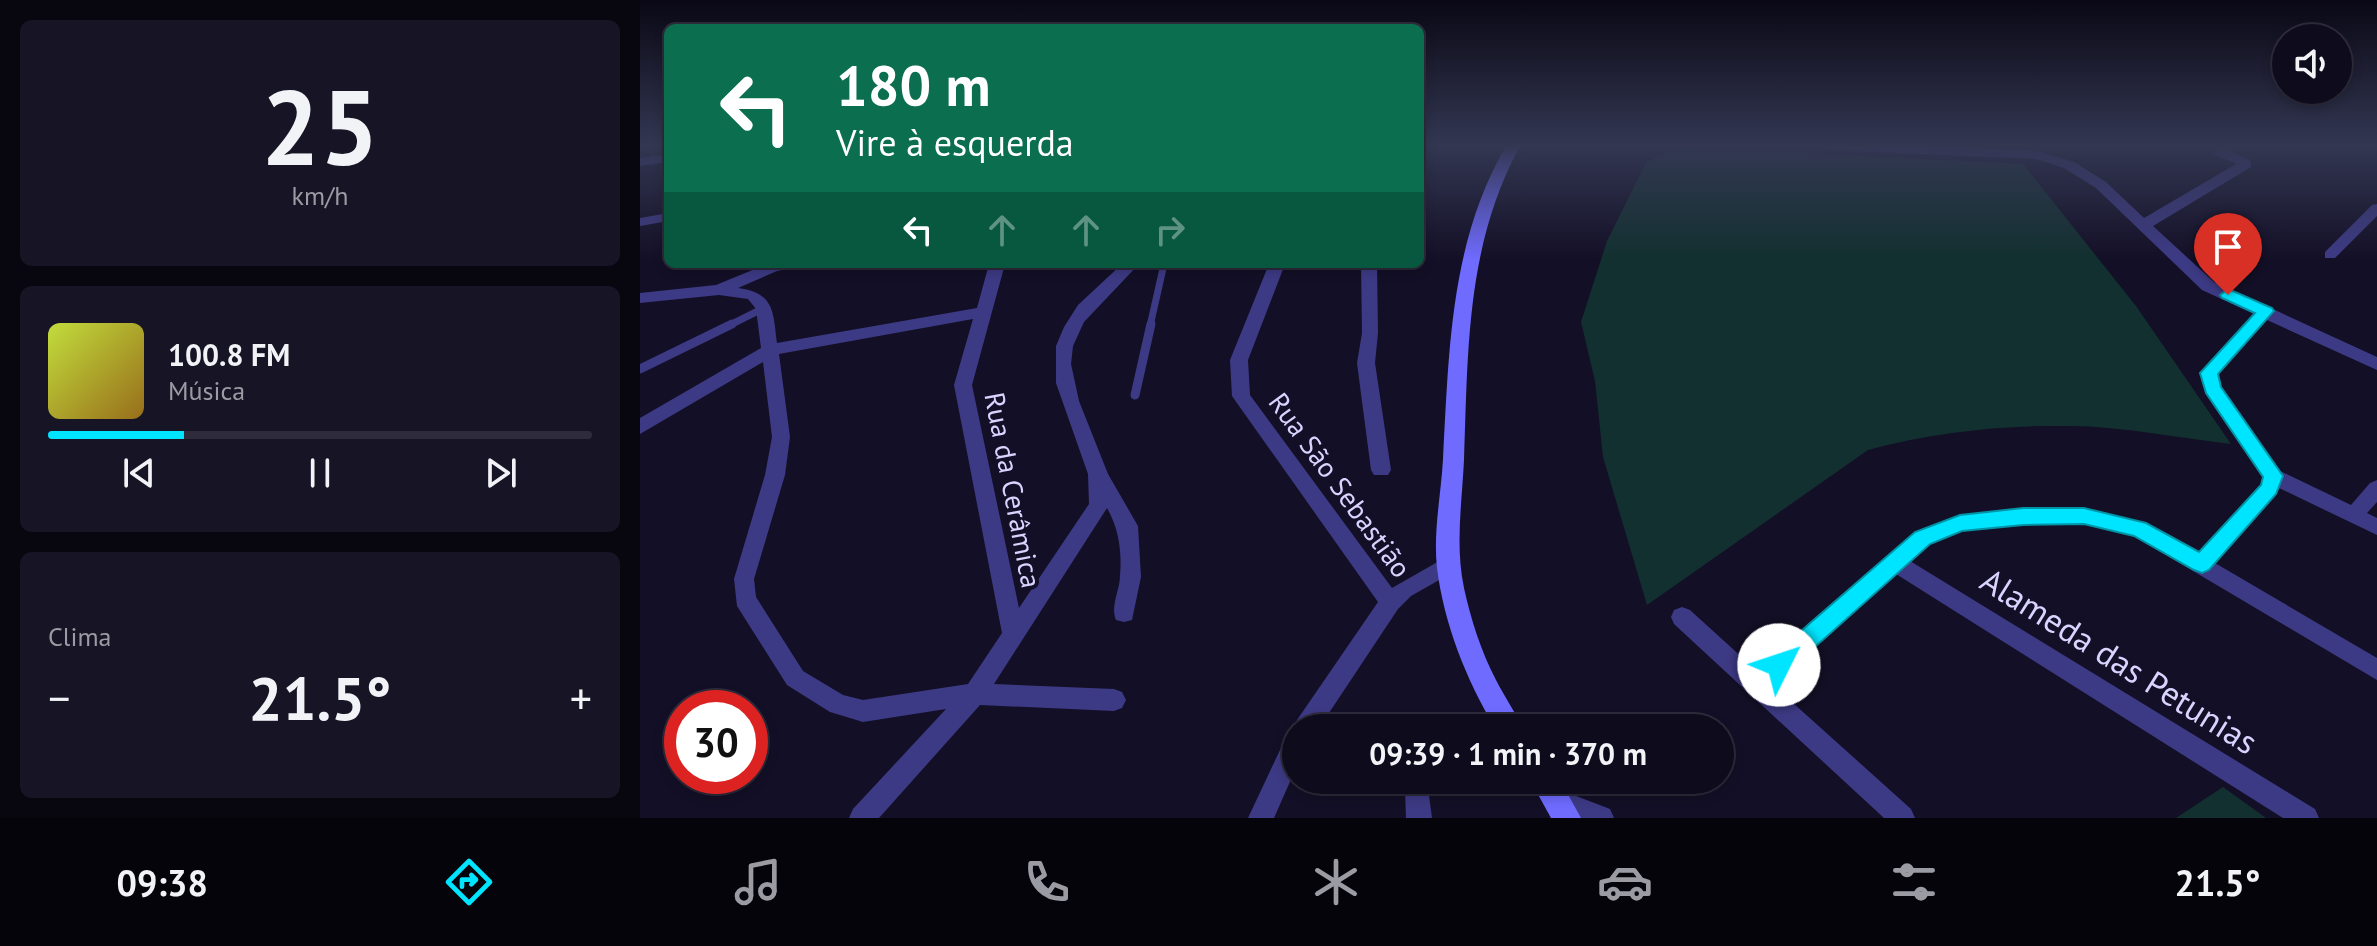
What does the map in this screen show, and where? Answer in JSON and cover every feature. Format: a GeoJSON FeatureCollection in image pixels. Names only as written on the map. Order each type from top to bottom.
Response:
{"type":"FeatureCollection","features":[{"type":"Feature","properties":{"kind":"street"},"geometry":{"type":"LineString","coordinates":[[1490,184],[1461,318],[1448,565],[1458,620],[1481,680],[1501,714]]}},
{"type":"Feature","properties":{"kind":"street"},"geometry":{"type":"LineString","coordinates":[[2100,184],[2208,286],[2377,364]]}},
{"type":"Feature","properties":{"kind":"street"},"geometry":{"type":"LineString","coordinates":[[2143,225],[2212,184]]}},
{"type":"Feature","properties":{"kind":"street"},"geometry":{"type":"LineString","coordinates":[[2330,255],[2377,208]]}},
{"type":"Feature","properties":{"kind":"street"},"geometry":{"type":"LineString","coordinates":[[640,222],[664,218]]}},
{"type":"Feature","properties":{"kind":"street"},"geometry":{"type":"LineString","coordinates":[[719,290],[772,268]]}},
{"type":"Feature","properties":{"kind":"street","name":"Rua da Cerâmica"},"geometry":{"type":"LineString","coordinates":[[1000,268],[963,385],[1014,636]]}},
{"type":"Feature","properties":{"kind":"street"},"geometry":{"type":"LineString","coordinates":[[1124,613],[1131,577],[1128,526],[1099,475],[1061,372],[1062,347],[1073,325],[1099,293],[1127,268]]}},
{"type":"Feature","properties":{"kind":"street","name":"Rua São Sebastião"},"geometry":{"type":"LineString","coordinates":[[1275,268],[1239,360],[1241,396],[1390,602]]}},
{"type":"Feature","properties":{"kind":"street"},"geometry":{"type":"LineString","coordinates":[[1369,268],[1370,333],[1366,363],[1381,470]]}},
{"type":"Feature","properties":{"kind":"street"},"geometry":{"type":"LineString","coordinates":[[640,298],[719,290],[753,295],[764,308],[781,437],[775,475],[744,579],[745,599],[795,678],[838,704],[863,711],[975,694],[1114,700]]}},
{"type":"Feature","properties":{"kind":"street"},"geometry":{"type":"LineString","coordinates":[[2266,311],[2209,373],[2212,388],[2273,476],[2377,527]]}},
{"type":"Feature","properties":{"kind":"street"},"geometry":{"type":"LineString","coordinates":[[640,427],[770,350],[984,312]]}},
{"type":"Feature","properties":{"kind":"street"},"geometry":{"type":"LineString","coordinates":[[862,818],[975,694],[1099,505],[1099,475]]}},
{"type":"Feature","properties":{"kind":"street"},"geometry":{"type":"LineString","coordinates":[[2202,564],[2269,488],[2273,476]]}},
{"type":"Feature","properties":{"kind":"street"},"geometry":{"type":"LineString","coordinates":[[2354,515],[2377,488]]}},
{"type":"Feature","properties":{"kind":"street"},"geometry":{"type":"LineString","coordinates":[[1756,685],[1922,538],[1960,523],[2023,516],[2084,516],[2139,529],[2377,670]]}},
{"type":"Feature","properties":{"kind":"street","name":"Alameda das Petunias"},"geometry":{"type":"LineString","coordinates":[[1895,562],[2306,818]]}},
{"type":"Feature","properties":{"kind":"street"},"geometry":{"type":"LineString","coordinates":[[1314,714],[1390,602],[1404,590],[1448,565]]}},
{"type":"Feature","properties":{"kind":"street"},"geometry":{"type":"LineString","coordinates":[[1682,617],[1902,818]]}},
{"type":"Feature","properties":{"kind":"street"},"geometry":{"type":"LineString","coordinates":[[1261,818],[1282,773]]}},
{"type":"Feature","properties":{"kind":"street"},"geometry":{"type":"LineString","coordinates":[[1418,794],[1419,818]]}},
{"type":"Feature","properties":{"kind":"street"},"geometry":{"type":"LineString","coordinates":[[1556,800],[1601,818]]}},
{"type":"Feature","properties":{"kind":"lane"},"geometry":{"type":"LineString","coordinates":[[1135,395],[1163,268]]}},
{"type":"Feature","properties":{"kind":"lane"},"geometry":{"type":"LineString","coordinates":[[640,369],[764,308]]}},
{"type":"Feature","properties":{"kind":"green space"},"geometry":{"type":"Polygon","coordinates":[[[1635,184],[2039,184],[2136,306],[2231,444],[2113,428],[2047,426],[1944,434],[1868,450],[1647,605],[1603,457],[1595,381],[1581,322],[1607,241],[1635,184]]]}},
{"type":"Feature","properties":{"kind":"green space"},"geometry":{"type":"Polygon","coordinates":[[[2223,787],[2266,818],[2176,818],[2223,787]]]}},
{"type":"Feature","properties":{"kind":"route"},"geometry":{"type":"LineString","coordinates":[[1779,665],[1922,538],[1960,523],[2023,516],[2084,516],[2139,529],[2202,564],[2269,488],[2273,476],[2212,388],[2209,373],[2266,311],[2228,295]]}}]}
